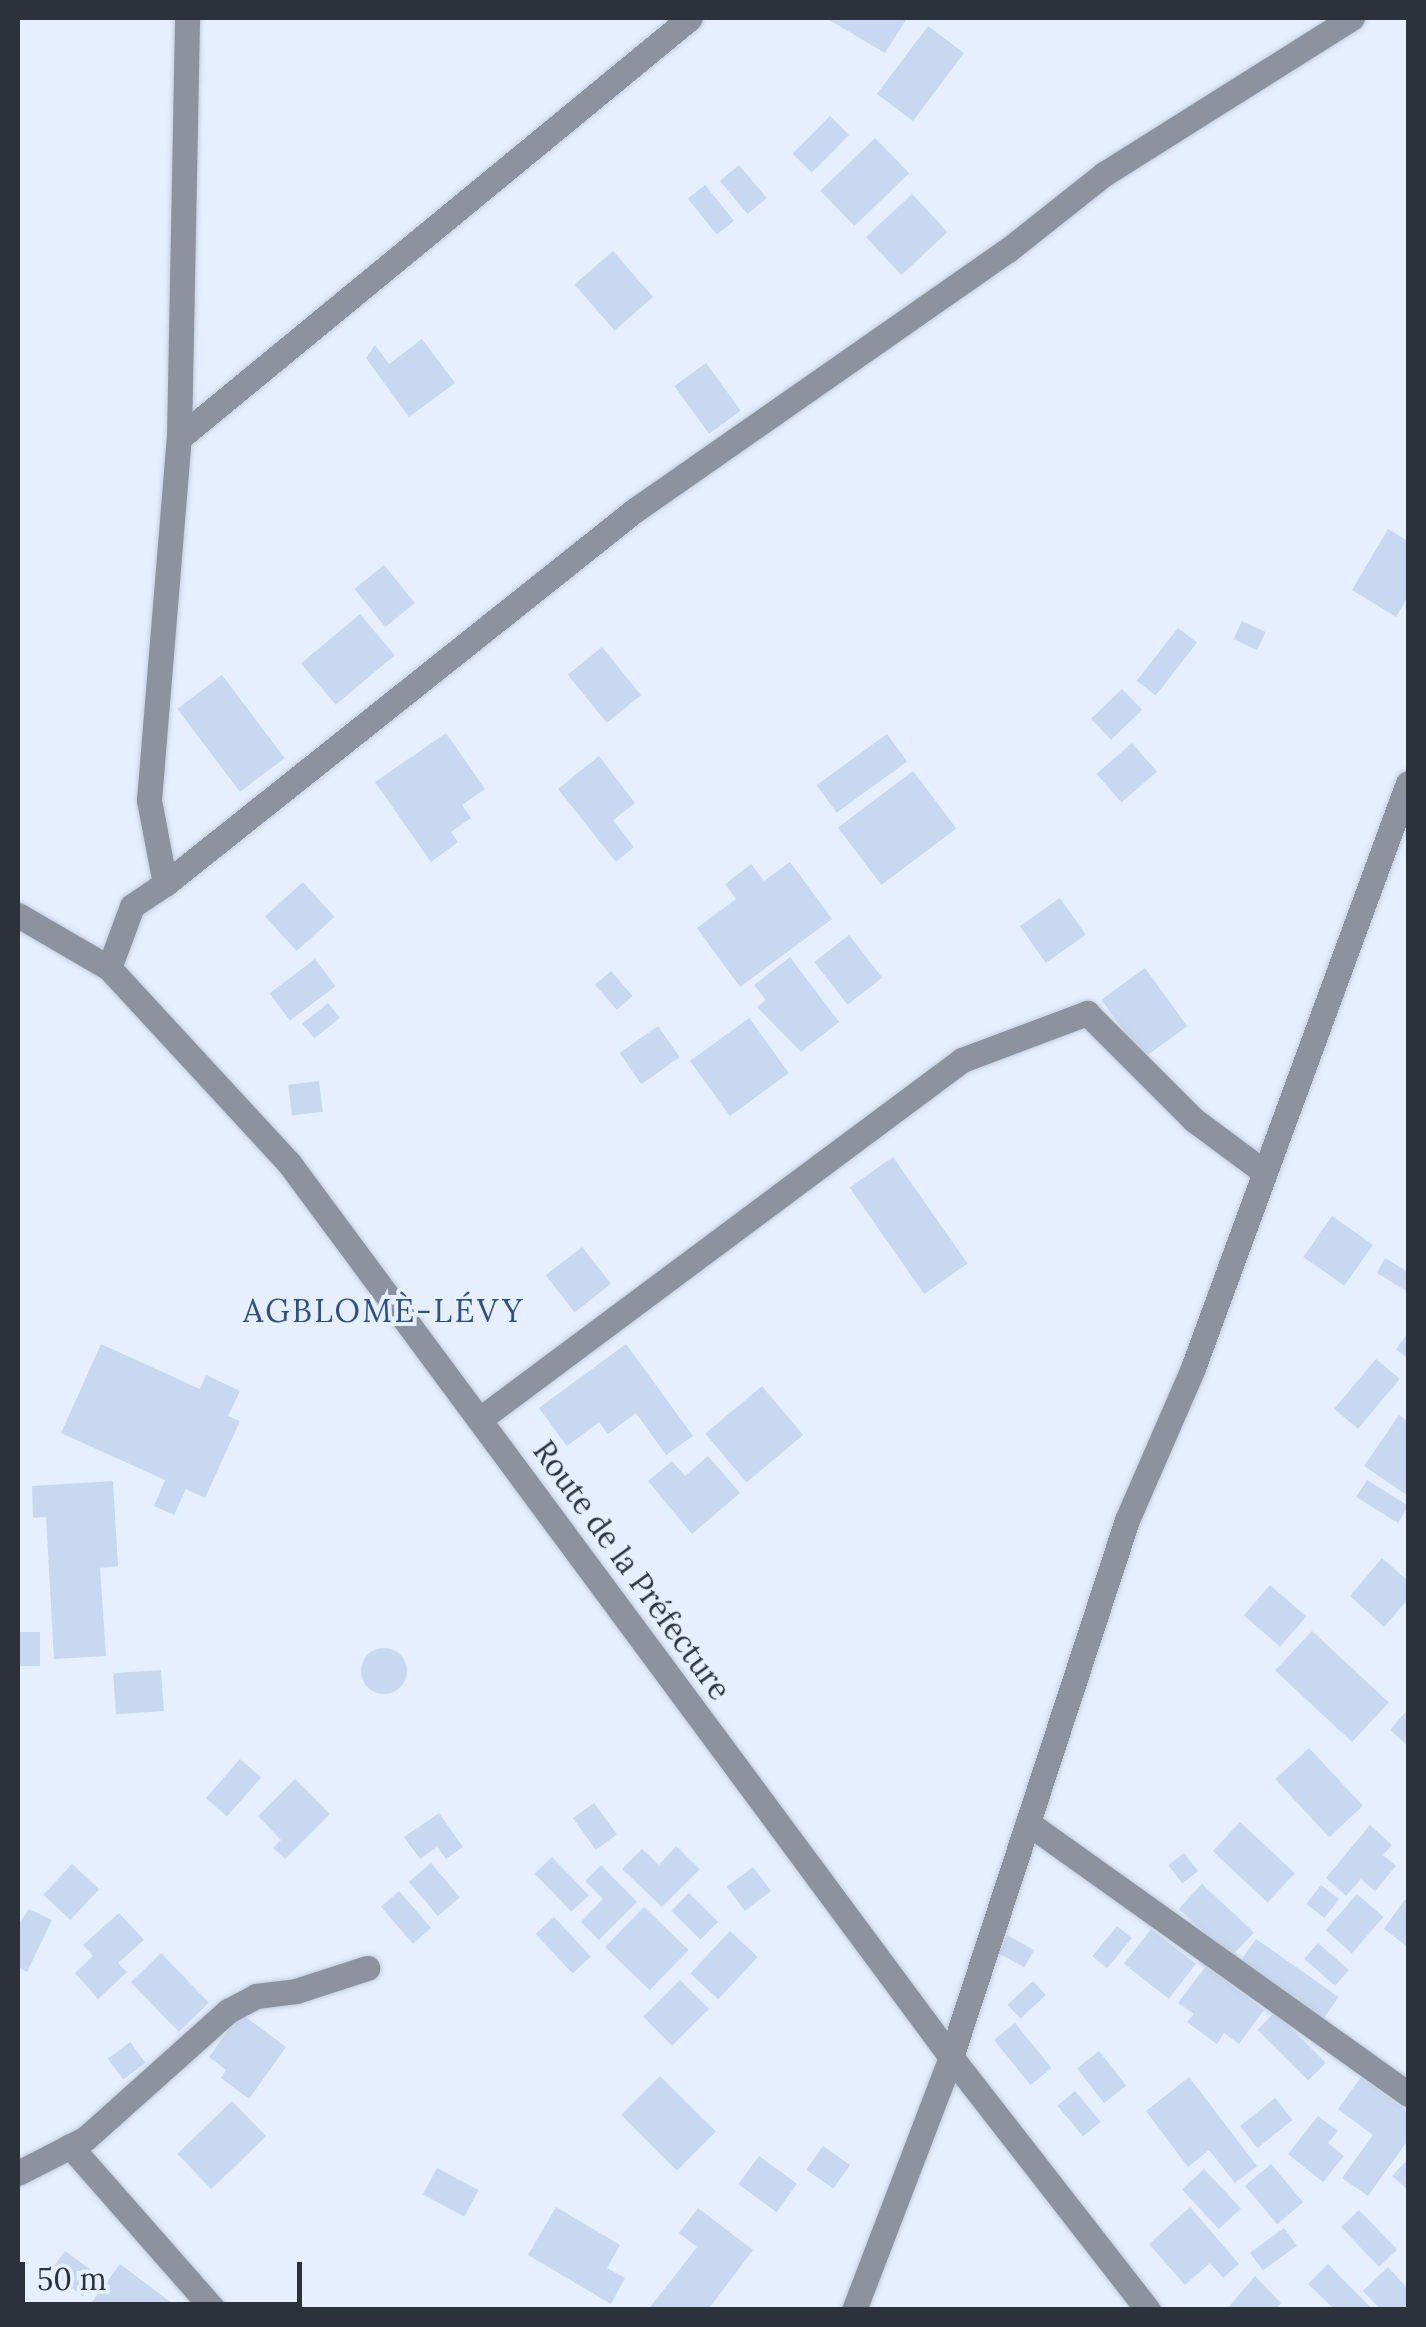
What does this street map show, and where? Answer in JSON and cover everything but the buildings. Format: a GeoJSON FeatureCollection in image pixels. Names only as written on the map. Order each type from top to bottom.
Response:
{"type":"FeatureCollection","features":[{"type":"Feature","properties":{"kind":"street"},"geometry":{"type":"LineString","coordinates":[[164,884],[149,800],[179,438],[187,18]]}},
{"type":"Feature","properties":{"kind":"street"},"geometry":{"type":"LineString","coordinates":[[179,438],[690,18]]}},
{"type":"Feature","properties":{"kind":"street"},"geometry":{"type":"LineString","coordinates":[[109,968],[132,906],[635,510],[1008,250],[1104,174],[1352,18]]}},
{"type":"Feature","properties":{"kind":"street"},"geometry":{"type":"LineString","coordinates":[[854,2310],[952,2057],[1127,1520],[1193,1368],[1408,783]]}},
{"type":"Feature","properties":{"kind":"street","name":"Route de la Préfecture"},"geometry":{"type":"LineString","coordinates":[[18,916],[109,968],[290,1163],[952,2057],[1148,2310]]}},
{"type":"Feature","properties":{"kind":"street"},"geometry":{"type":"LineString","coordinates":[[480,1419],[962,1060],[1087,1012],[1194,1120],[1264,1172]]}},
{"type":"Feature","properties":{"kind":"street"},"geometry":{"type":"LineString","coordinates":[[1028,1822],[1408,2094]]}},
{"type":"Feature","properties":{"kind":"street"},"geometry":{"type":"LineString","coordinates":[[18,2174],[70,2146],[228,2011],[256,1996],[296,1992],[367,1968]]}},
{"type":"Feature","properties":{"kind":"street"},"geometry":{"type":"LineString","coordinates":[[70,2146],[214,2310]]}},
{"type":"Feature","properties":{"kind":"district","name":"AGBLOMÈ-LÉVY"},"geometry":{"type":"Point","coordinates":[384,1311]}}]}
